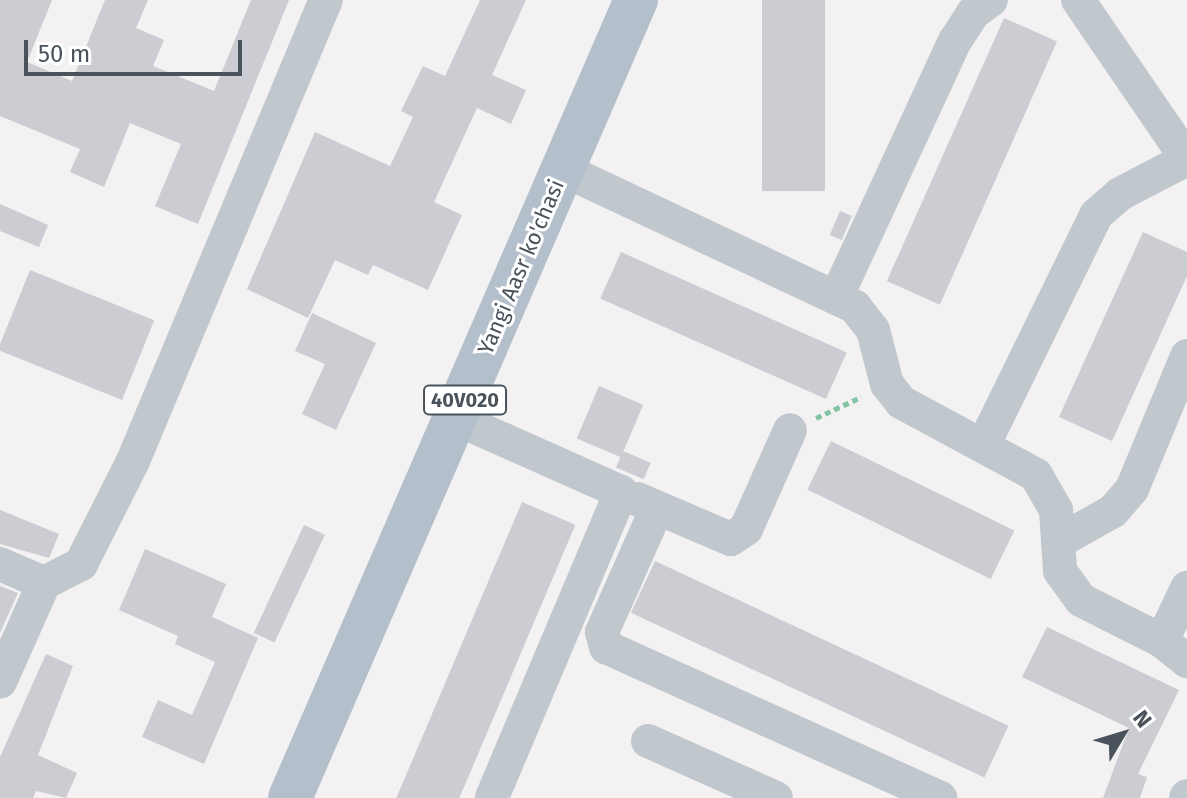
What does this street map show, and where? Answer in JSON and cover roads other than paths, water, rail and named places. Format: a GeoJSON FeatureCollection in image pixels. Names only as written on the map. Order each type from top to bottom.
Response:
{"type":"FeatureCollection","features":[{"type":"Feature","properties":{"kind":"main road","name":"Yangi Aasr ko'chasi"},"geometry":{"type":"LineString","coordinates":[[290,798],[457,419],[636,0]]}},
{"type":"Feature","properties":{"kind":"street"},"geometry":{"type":"LineString","coordinates":[[0,682],[44,583],[81,564],[133,461],[326,0]]}},
{"type":"Feature","properties":{"kind":"street"},"geometry":{"type":"LineString","coordinates":[[836,298],[955,41],[973,13],[991,0]]}},
{"type":"Feature","properties":{"kind":"street"},"geometry":{"type":"LineString","coordinates":[[983,446],[1096,215],[1120,194],[1187,159],[1095,9]]}},
{"type":"Feature","properties":{"kind":"street"},"geometry":{"type":"LineString","coordinates":[[562,169],[855,307],[873,330],[887,384],[901,402],[1036,475],[1056,510],[1060,571],[1081,600],[1175,651],[1187,588]]}},
{"type":"Feature","properties":{"kind":"street"},"geometry":{"type":"LineString","coordinates":[[1058,542],[1113,511],[1132,489],[1187,356]]}},
{"type":"Feature","properties":{"kind":"street"},"geometry":{"type":"LineString","coordinates":[[457,419],[731,539],[746,529],[790,430]]}},
{"type":"Feature","properties":{"kind":"street"},"geometry":{"type":"LineString","coordinates":[[492,798],[621,492]]}},
{"type":"Feature","properties":{"kind":"street"},"geometry":{"type":"LineString","coordinates":[[657,508],[602,632],[606,647],[941,798]]}},
{"type":"Feature","properties":{"kind":"street"},"geometry":{"type":"LineString","coordinates":[[0,564],[44,583]]}},
{"type":"Feature","properties":{"kind":"street"},"geometry":{"type":"LineString","coordinates":[[648,741],[776,798]]}}]}
